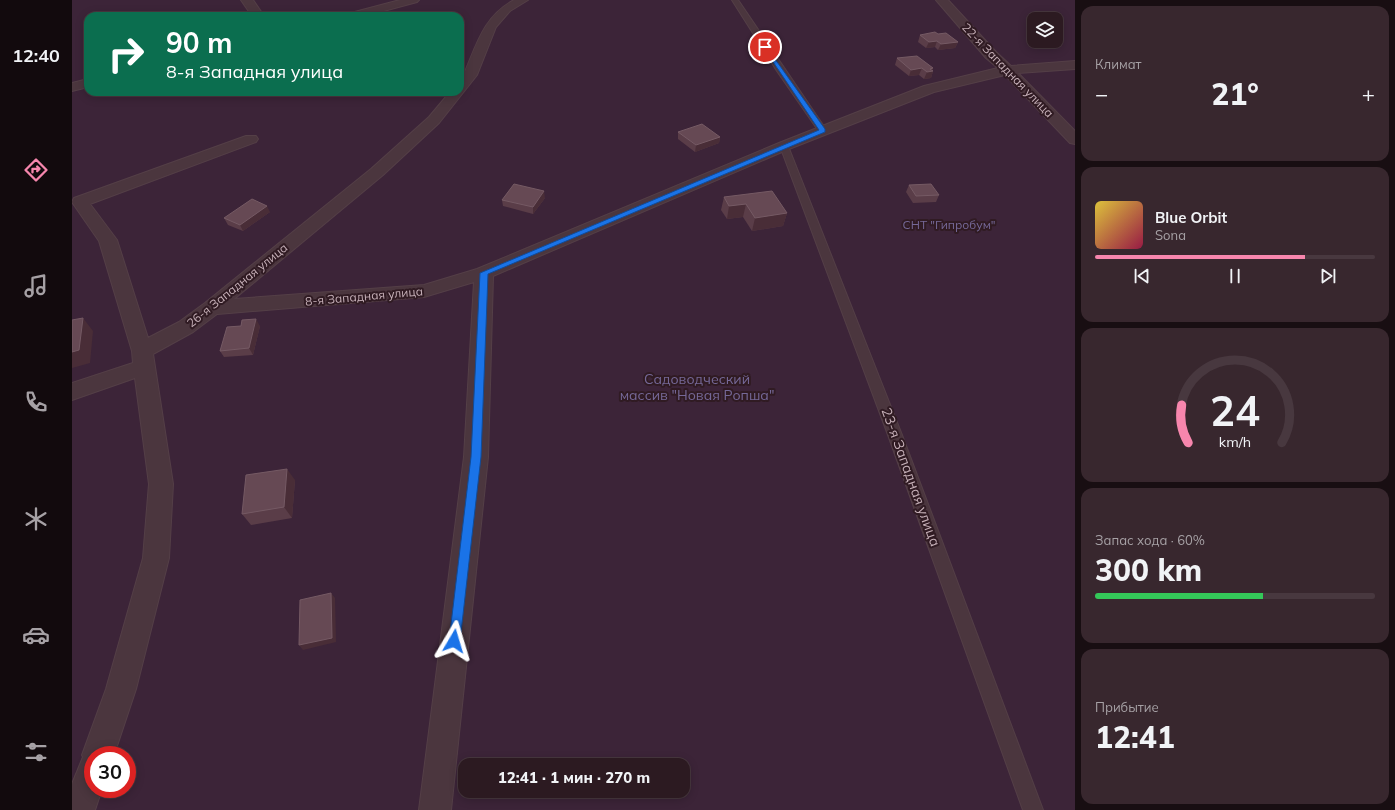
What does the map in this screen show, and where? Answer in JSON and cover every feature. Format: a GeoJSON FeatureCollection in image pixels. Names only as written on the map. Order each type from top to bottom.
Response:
{"type":"FeatureCollection","features":[{"type":"Feature","properties":{"kind":"street"},"geometry":{"type":"LineString","coordinates":[[247,0],[255,12]]}},
{"type":"Feature","properties":{"kind":"street"},"geometry":{"type":"LineString","coordinates":[[366,12],[413,0]]}},
{"type":"Feature","properties":{"kind":"street"},"geometry":{"type":"LineString","coordinates":[[464,83],[470,75],[490,26],[506,9],[522,0]]}},
{"type":"Feature","properties":{"kind":"street","name":"22-я Западная улица"},"geometry":{"type":"LineString","coordinates":[[942,0],[991,54],[1075,140]]}},
{"type":"Feature","properties":{"kind":"street","name":"8-я Западная улица"},"geometry":{"type":"LineString","coordinates":[[212,308],[424,291],[484,273],[784,146],[929,89],[1008,70],[1075,65]]}},
{"type":"Feature","properties":{"kind":"street"},"geometry":{"type":"LineString","coordinates":[[72,87],[84,84]]}},
{"type":"Feature","properties":{"kind":"street","name":"26-я Западная улица"},"geometry":{"type":"LineString","coordinates":[[72,392],[143,359],[212,308],[297,236],[377,172],[434,120],[454,96]]}},
{"type":"Feature","properties":{"kind":"street"},"geometry":{"type":"LineString","coordinates":[[101,746],[121,689],[156,558],[161,484],[143,359],[108,240],[80,202],[251,139]]}},
{"type":"Feature","properties":{"kind":"street"},"geometry":{"type":"LineString","coordinates":[[435,810],[476,457],[484,273]]}},
{"type":"Feature","properties":{"kind":"street"},"geometry":{"type":"LineString","coordinates":[[78,810],[84,794]]}},
{"type":"Feature","properties":{"kind":"lane"},"geometry":{"type":"LineString","coordinates":[[735,0],[780,70],[823,131]]}},
{"type":"Feature","properties":{"kind":"lane","name":"23-я Западная улица"},"geometry":{"type":"LineString","coordinates":[[784,146],[895,436],[1033,810]]}},
{"type":"Feature","properties":{"kind":"green space","name":"Садоводческий массив \"Новая Ропша\""},"geometry":{"type":"Polygon","coordinates":[[[72,0],[1075,0],[1075,810],[72,810],[72,0]]]}},
{"type":"Feature","properties":{"kind":"building"},"geometry":{"type":"Polygon","coordinates":[[[935,32],[938,34],[946,33],[958,42],[941,44],[937,41],[929,42],[920,35],[935,32]]]}},
{"type":"Feature","properties":{"kind":"building"},"geometry":{"type":"Polygon","coordinates":[[[917,56],[933,68],[930,69],[933,71],[927,72],[922,68],[911,70],[897,58],[917,56]]]}},
{"type":"Feature","properties":{"kind":"building"},"geometry":{"type":"Polygon","coordinates":[[[702,124],[720,137],[696,145],[678,132],[702,124]]]}},
{"type":"Feature","properties":{"kind":"building"},"geometry":{"type":"Polygon","coordinates":[[[514,184],[544,191],[533,207],[502,200],[514,184]]]}},
{"type":"Feature","properties":{"kind":"building"},"geometry":{"type":"Polygon","coordinates":[[[931,184],[939,195],[916,196],[909,185],[931,184]]]}},
{"type":"Feature","properties":{"kind":"building"},"geometry":{"type":"Polygon","coordinates":[[[772,191],[787,213],[755,218],[746,204],[729,206],[724,197],[772,191]]]}},
{"type":"Feature","properties":{"kind":"building"},"geometry":{"type":"Polygon","coordinates":[[[252,199],[267,206],[240,225],[224,218],[252,199]]]}},
{"type":"Feature","properties":{"kind":"building"},"geometry":{"type":"Polygon","coordinates":[[[83,318],[79,350],[72,352],[72,320],[83,318]]]}},
{"type":"Feature","properties":{"kind":"building"},"geometry":{"type":"Polygon","coordinates":[[[256,319],[249,348],[220,351],[227,327],[241,326],[242,320],[256,319]]]}},
{"type":"Feature","properties":{"kind":"building"},"geometry":{"type":"Polygon","coordinates":[[[287,469],[284,507],[242,514],[246,475],[287,469]]]}},
{"type":"Feature","properties":{"kind":"building"},"geometry":{"type":"Polygon","coordinates":[[[331,593],[332,638],[299,645],[300,600],[331,593]]]}},
{"type":"Feature","properties":{"kind":"route"},"geometry":{"type":"LineString","coordinates":[[454,641],[476,457],[484,273],[784,146],[823,131],[765,47]]}},
{"type":"Feature","properties":{"kind":"park label","name":"СНТ \"Гипробум\""},"geometry":{"type":"Point","coordinates":[949,224]}}]}
